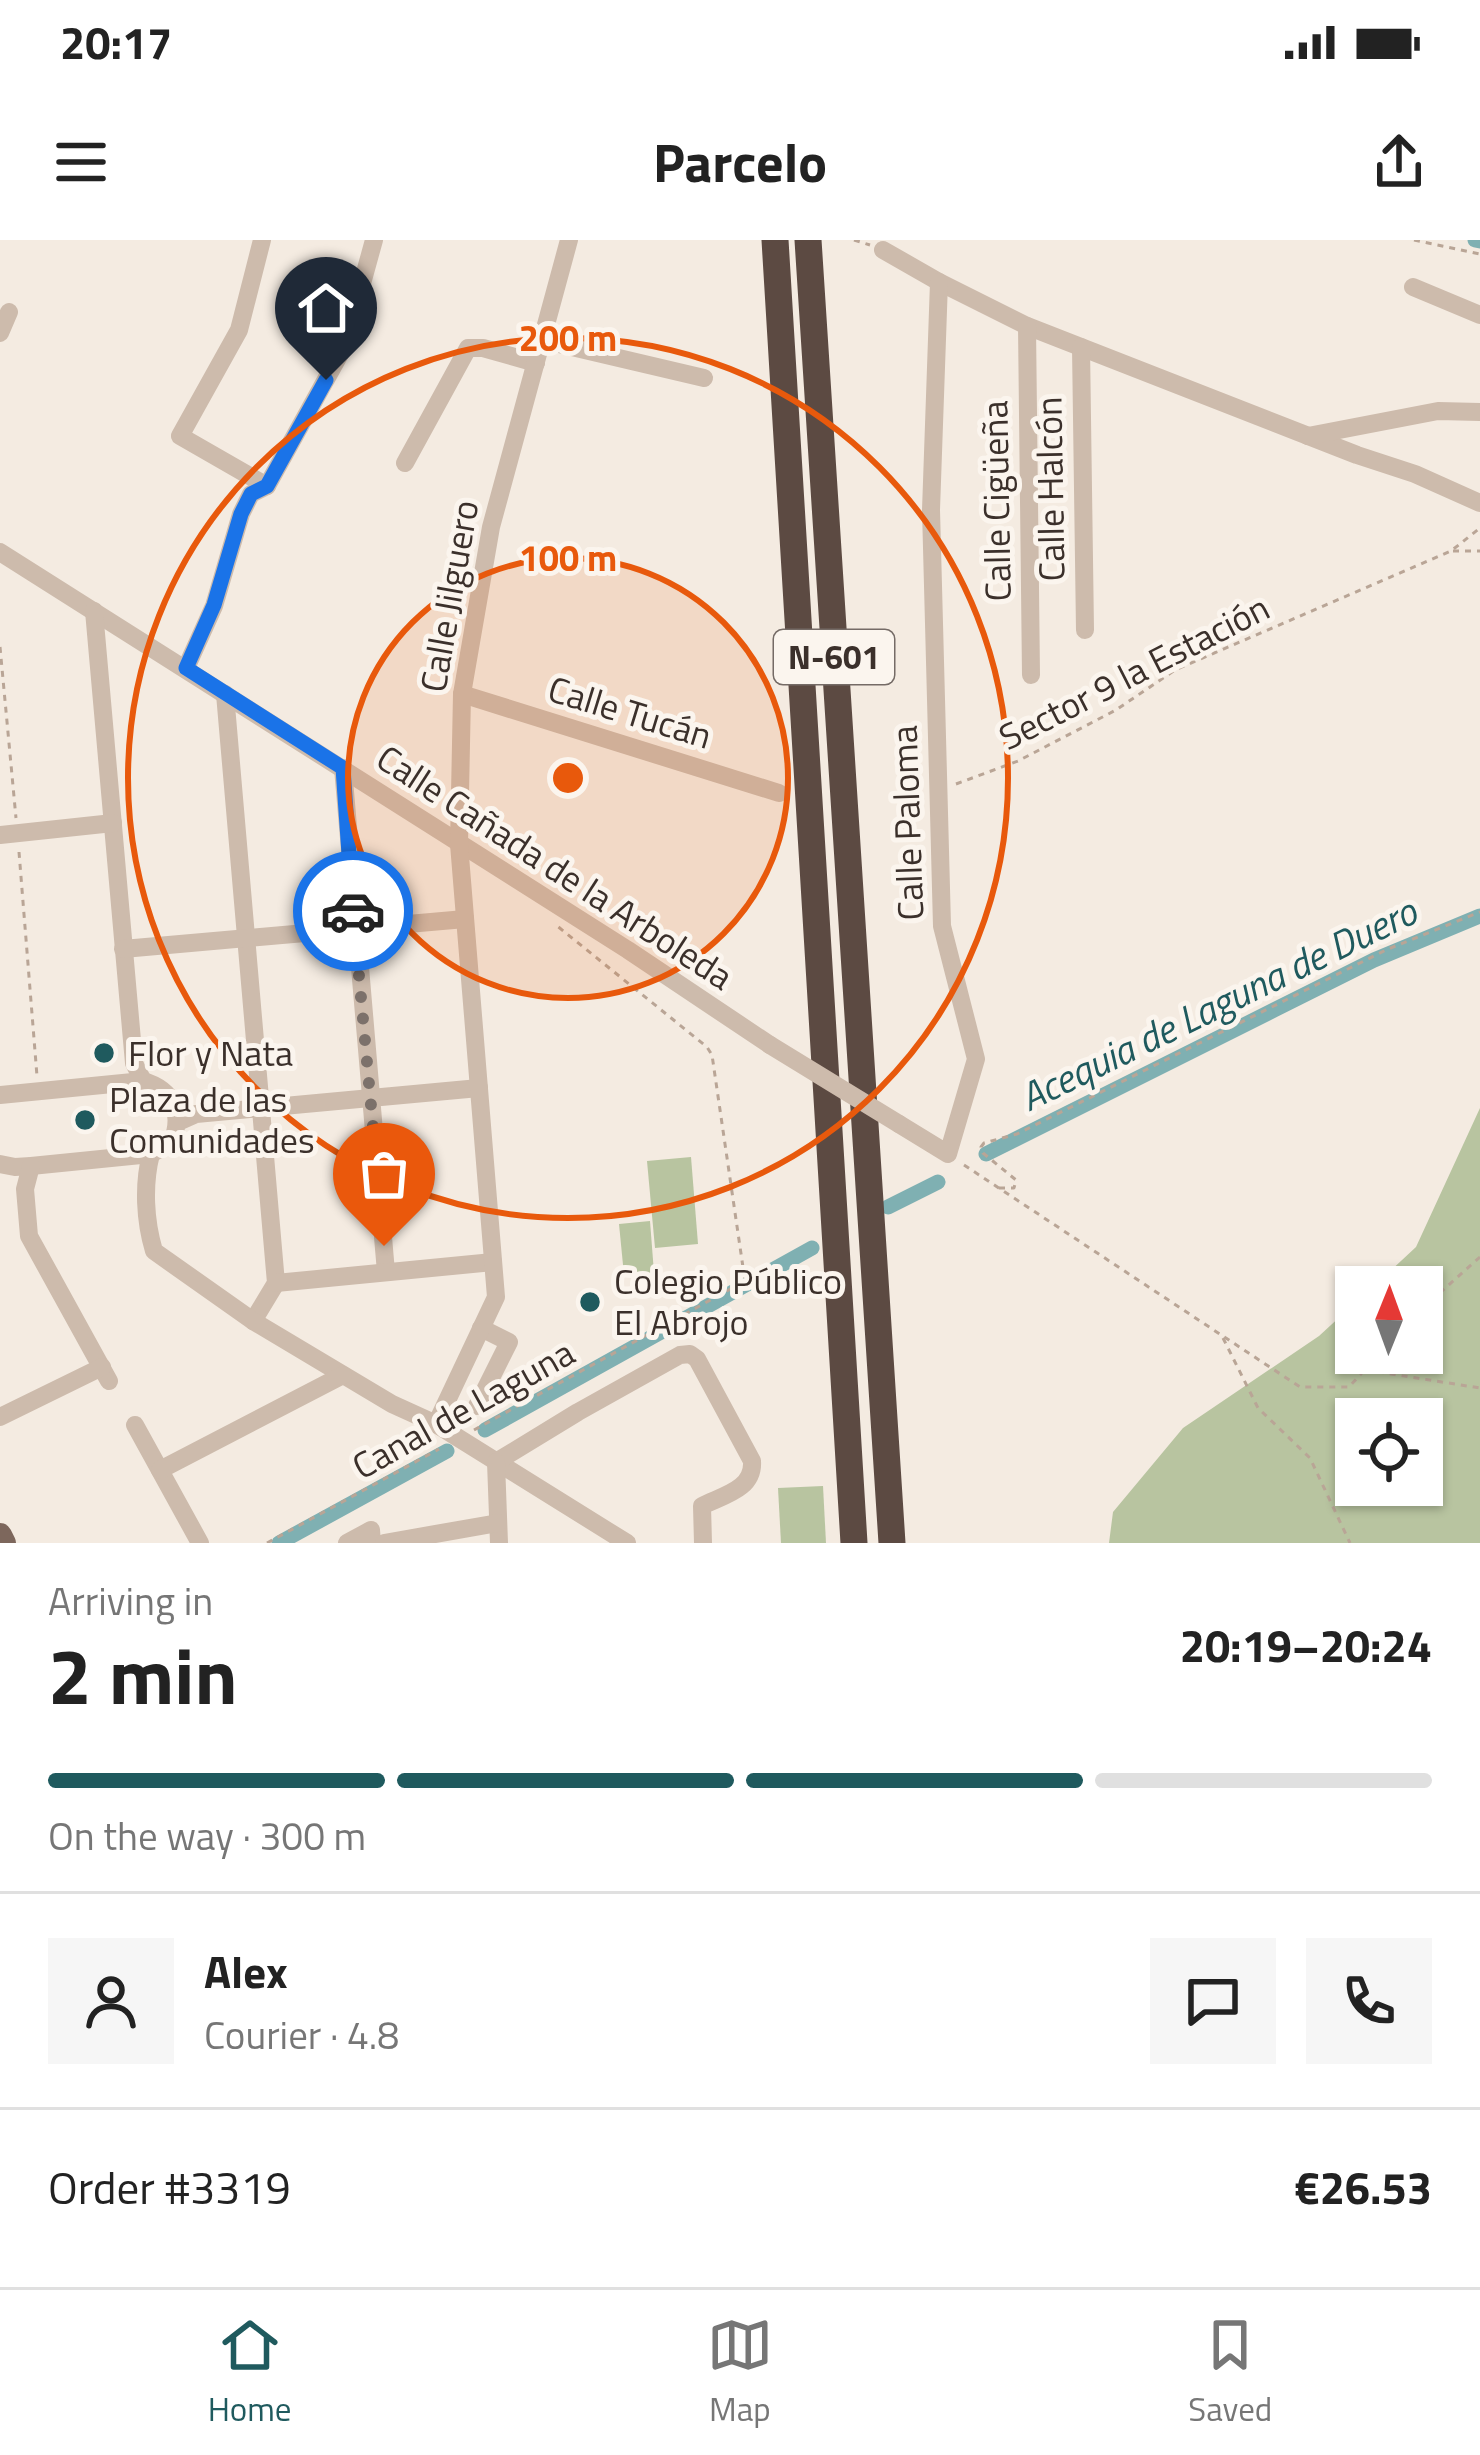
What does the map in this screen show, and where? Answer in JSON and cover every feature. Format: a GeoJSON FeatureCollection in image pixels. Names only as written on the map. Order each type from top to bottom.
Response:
{"type":"FeatureCollection","features":[{"type":"Feature","properties":{"kind":"highway","name":"N-601"},"geometry":{"type":"LineString","coordinates":[[775,240],[854,1543]]}},
{"type":"Feature","properties":{"kind":"highway","name":"N-601"},"geometry":{"type":"LineString","coordinates":[[808,240],[892,1543]]}},
{"type":"Feature","properties":{"kind":"street"},"geometry":{"type":"LineString","coordinates":[[262,240],[239,330],[179,436],[267,486]]}},
{"type":"Feature","properties":{"kind":"street"},"geometry":{"type":"LineString","coordinates":[[186,668],[214,605],[241,514],[251,494],[267,486],[345,345],[374,240]]}},
{"type":"Feature","properties":{"kind":"street","name":"Calle Jilguero"},"geometry":{"type":"LineString","coordinates":[[436,1424],[496,1297],[459,844],[462,694],[491,527],[569,240]]}},
{"type":"Feature","properties":{"kind":"street"},"geometry":{"type":"LineString","coordinates":[[883,250],[1027,326],[1480,503]]}},
{"type":"Feature","properties":{"kind":"street","name":"Calle Paloma"},"geometry":{"type":"LineString","coordinates":[[939,282],[931,510],[942,926],[976,1059],[947,1154]]}},
{"type":"Feature","properties":{"kind":"street"},"geometry":{"type":"LineString","coordinates":[[1413,287],[1480,315]]}},
{"type":"Feature","properties":{"kind":"street"},"geometry":{"type":"LineString","coordinates":[[0,333],[9,312]]}},
{"type":"Feature","properties":{"kind":"street","name":"Calle Cigüeña"},"geometry":{"type":"LineString","coordinates":[[1027,326],[1031,675]]}},
{"type":"Feature","properties":{"kind":"street"},"geometry":{"type":"LineString","coordinates":[[542,340],[704,378]]}},
{"type":"Feature","properties":{"kind":"street","name":"Calle Halcón"},"geometry":{"type":"LineString","coordinates":[[1081,347],[1085,630]]}},
{"type":"Feature","properties":{"kind":"street","name":"Calle Jilguero"},"geometry":{"type":"LineString","coordinates":[[406,463],[468,348],[536,363]]}},
{"type":"Feature","properties":{"kind":"street"},"geometry":{"type":"LineString","coordinates":[[1308,436],[1438,411],[1480,412]]}},
{"type":"Feature","properties":{"kind":"street","name":"Calle Cañada de la Arboleda"},"geometry":{"type":"LineString","coordinates":[[0,552],[947,1154]]}},
{"type":"Feature","properties":{"kind":"street"},"geometry":{"type":"LineString","coordinates":[[94,611],[136,1075]]}},
{"type":"Feature","properties":{"kind":"street"},"geometry":{"type":"LineString","coordinates":[[225,694],[276,1282],[253,1321]]}},
{"type":"Feature","properties":{"kind":"street","name":"Calle Tucán"},"geometry":{"type":"LineString","coordinates":[[462,694],[779,793]]}},
{"type":"Feature","properties":{"kind":"street"},"geometry":{"type":"LineString","coordinates":[[343,768],[386,1272]]}},
{"type":"Feature","properties":{"kind":"street"},"geometry":{"type":"LineString","coordinates":[[9,834],[113,823]]}},
{"type":"Feature","properties":{"kind":"street"},"geometry":{"type":"LineString","coordinates":[[123,949],[465,919]]}},
{"type":"Feature","properties":{"kind":"street"},"geometry":{"type":"LineString","coordinates":[[1,1092],[136,1075],[155,1084],[183,1114]]}},
{"type":"Feature","properties":{"kind":"street"},"geometry":{"type":"LineString","coordinates":[[183,1114],[479,1088]]}},
{"type":"Feature","properties":{"kind":"street"},"geometry":{"type":"LineString","coordinates":[[0,1417],[105,1374],[29,1236],[26,1189],[15,1166],[144,1155],[172,1142],[183,1114]]}},
{"type":"Feature","properties":{"kind":"street"},"geometry":{"type":"LineString","coordinates":[[144,1155],[154,1251],[253,1321],[392,1405],[436,1424],[628,1543]]}},
{"type":"Feature","properties":{"kind":"street"},"geometry":{"type":"LineString","coordinates":[[276,1282],[494,1262]]}},
{"type":"Feature","properties":{"kind":"street"},"geometry":{"type":"LineString","coordinates":[[477,1406],[509,1342],[481,1328]]}},
{"type":"Feature","properties":{"kind":"street"},"geometry":{"type":"LineString","coordinates":[[496,1462],[680,1355],[690,1354],[752,1461],[753,1475],[747,1484],[702,1506],[704,1543]]}},
{"type":"Feature","properties":{"kind":"street"},"geometry":{"type":"LineString","coordinates":[[160,1470],[343,1375]]}},
{"type":"Feature","properties":{"kind":"street"},"geometry":{"type":"LineString","coordinates":[[135,1425],[200,1543]]}},
{"type":"Feature","properties":{"kind":"street"},"geometry":{"type":"LineString","coordinates":[[347,1543],[498,1533],[496,1462]]}},
{"type":"Feature","properties":{"kind":"path"},"geometry":{"type":"LineString","coordinates":[[1414,240],[1480,254]]}},
{"type":"Feature","properties":{"kind":"path","name":"Sector 9 la Estación"},"geometry":{"type":"LineString","coordinates":[[938,794],[1018,761],[1117,710],[1175,670],[1451,551],[1480,528]]}},
{"type":"Feature","properties":{"kind":"path"},"geometry":{"type":"LineString","coordinates":[[1451,551],[1480,551]]}},
{"type":"Feature","properties":{"kind":"path"},"geometry":{"type":"LineString","coordinates":[[0,647],[9,834],[38,1090]]}},
{"type":"Feature","properties":{"kind":"path"},"geometry":{"type":"LineString","coordinates":[[999,1188],[1014,1188],[1016,1180],[983,1153],[984,1143],[1017,1134],[1388,949],[1480,911]]}},
{"type":"Feature","properties":{"kind":"path","name":"Canal de Laguna"},"geometry":{"type":"LineString","coordinates":[[267,1543],[745,1281],[712,1055],[557,926]]}},
{"type":"Feature","properties":{"kind":"path"},"geometry":{"type":"LineString","coordinates":[[947,1154],[1300,1387],[1349,1387],[1361,1374]]}},
{"type":"Feature","properties":{"kind":"path"},"geometry":{"type":"LineString","coordinates":[[1443,1290],[1480,1257]]}},
{"type":"Feature","properties":{"kind":"path"},"geometry":{"type":"LineString","coordinates":[[1223,1336],[1258,1408],[1310,1458],[1350,1543]]}},
{"type":"Feature","properties":{"kind":"path"},"geometry":{"type":"LineString","coordinates":[[1391,1374],[1480,1388]]}},
{"type":"Feature","properties":{"kind":"green space"},"geometry":{"type":"Polygon","coordinates":[[[1480,1108],[1480,1543],[1109,1543],[1113,1512],[1183,1428],[1335,1321],[1335,1374],[1443,1374],[1443,1266],[1396,1266],[1416,1247],[1480,1108]]]}},
{"type":"Feature","properties":{"kind":"green space"},"geometry":{"type":"Polygon","coordinates":[[[691,1157],[698,1244],[655,1248],[647,1161],[691,1157]]]}},
{"type":"Feature","properties":{"kind":"green space"},"geometry":{"type":"Polygon","coordinates":[[[650,1221],[654,1273],[624,1275],[619,1224],[650,1221]]]}},
{"type":"Feature","properties":{"kind":"green space"},"geometry":{"type":"Polygon","coordinates":[[[823,1486],[826,1543],[781,1543],[778,1488],[823,1486]]]}},
{"type":"Feature","properties":{"kind":"waterway"},"geometry":{"type":"LineString","coordinates":[[1475,240],[1480,241]]}},
{"type":"Feature","properties":{"kind":"waterway","name":"Acequia de Laguna de Duero"},"geometry":{"type":"LineString","coordinates":[[986,1154],[1374,960],[1480,916]]}},
{"type":"Feature","properties":{"kind":"waterway","name":"Acequia de Laguna de Duero"},"geometry":{"type":"LineString","coordinates":[[888,1207],[938,1182]]}},
{"type":"Feature","properties":{"kind":"waterway","name":"Acequia de Laguna de Duero"},"geometry":{"type":"LineString","coordinates":[[485,1430],[812,1248]]}},
{"type":"Feature","properties":{"kind":"waterway","name":"Acequia de Laguna de Duero"},"geometry":{"type":"LineString","coordinates":[[279,1543],[447,1451]]}},
{"type":"Feature","properties":{"kind":"way so far"},"geometry":{"type":"LineString","coordinates":[[353,911],[384,1246]]}},
{"type":"Feature","properties":{"kind":"place","name":"Flor y Nata"},"geometry":{"type":"Point","coordinates":[104,1053]}},
{"type":"Feature","properties":{"kind":"place","name":"Plaza de las Comunidades"},"geometry":{"type":"Point","coordinates":[85,1120]}},
{"type":"Feature","properties":{"kind":"place","name":"Colegio Público El Abrojo"},"geometry":{"type":"Point","coordinates":[590,1302]}},
{"type":"Feature","properties":{"kind":"route"},"geometry":{"type":"LineString","coordinates":[[326,380],[267,486],[251,494],[241,514],[214,605],[186,668],[343,768],[353,911]]}}]}
